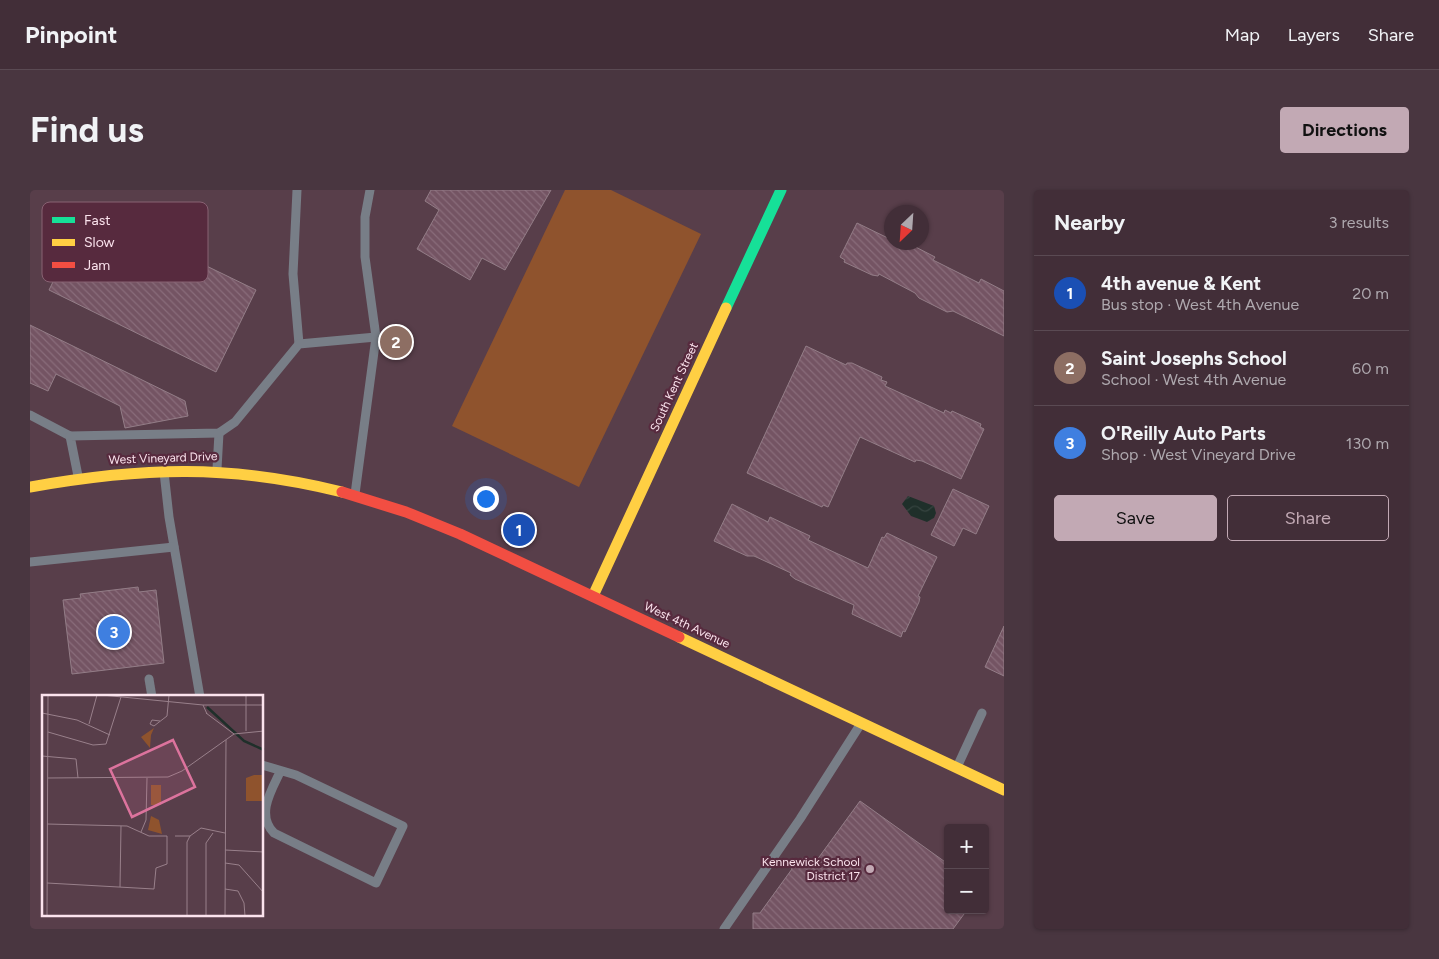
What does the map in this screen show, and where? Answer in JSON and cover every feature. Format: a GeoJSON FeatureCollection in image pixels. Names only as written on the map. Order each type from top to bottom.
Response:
{"type":"FeatureCollection","features":[{"type":"Feature","properties":{"kind":"main road","name":"South Kent Street"},"geometry":{"type":"LineString","coordinates":[[593,596],[781,190]]}},
{"type":"Feature","properties":{"kind":"main road","name":"West Vineyard Drive"},"geometry":{"type":"LineString","coordinates":[[30,487],[79,477],[130,471],[217,469],[275,476],[355,494]]}},
{"type":"Feature","properties":{"kind":"main road","name":"West 4th Avenue"},"geometry":{"type":"LineString","coordinates":[[355,494],[416,514],[1004,790]]}},
{"type":"Feature","properties":{"kind":"lane"},"geometry":{"type":"LineString","coordinates":[[30,415],[70,436],[219,433],[235,422],[299,344],[293,274],[296,190]]}},
{"type":"Feature","properties":{"kind":"lane"},"geometry":{"type":"LineString","coordinates":[[355,494],[376,337],[366,257],[364,217],[370,190]]}},
{"type":"Feature","properties":{"kind":"lane"},"geometry":{"type":"LineString","coordinates":[[299,344],[376,337]]}},
{"type":"Feature","properties":{"kind":"lane"},"geometry":{"type":"LineString","coordinates":[[217,469],[219,433]]}},
{"type":"Feature","properties":{"kind":"lane"},"geometry":{"type":"LineString","coordinates":[[70,436],[79,477]]}},
{"type":"Feature","properties":{"kind":"lane"},"geometry":{"type":"LineString","coordinates":[[164,470],[174,547],[200,695]]}},
{"type":"Feature","properties":{"kind":"lane"},"geometry":{"type":"LineString","coordinates":[[30,562],[174,547]]}},
{"type":"Feature","properties":{"kind":"lane"},"geometry":{"type":"LineString","coordinates":[[149,679],[152,695]]}},
{"type":"Feature","properties":{"kind":"lane"},"geometry":{"type":"LineString","coordinates":[[956,768],[982,713]]}},
{"type":"Feature","properties":{"kind":"lane"},"geometry":{"type":"LineString","coordinates":[[724,929],[805,810],[861,723]]}},
{"type":"Feature","properties":{"kind":"lane"},"geometry":{"type":"LineString","coordinates":[[264,766],[280,772],[296,775],[403,826],[376,883],[274,833],[267,827],[265,809],[280,772]]}},
{"type":"Feature","properties":{"kind":"shaded area"},"geometry":{"type":"Polygon","coordinates":[[[565,190],[611,190],[701,234],[579,487],[452,426],[565,190]]]}},
{"type":"Feature","properties":{"kind":"water"},"geometry":{"type":"Polygon","coordinates":[[[908,496],[934,506],[936,513],[934,518],[927,522],[911,516],[902,504],[908,496]]]}},
{"type":"Feature","properties":{"kind":"building"},"geometry":{"type":"Polygon","coordinates":[[[431,190],[551,190],[505,270],[482,258],[470,280],[417,249],[439,210],[425,201],[431,190]]]}},
{"type":"Feature","properties":{"kind":"building"},"geometry":{"type":"Polygon","coordinates":[[[857,223],[884,236],[884,250],[921,250],[935,257],[933,260],[979,283],[981,279],[1004,291],[1004,336],[953,311],[947,312],[879,274],[878,276],[872,275],[844,262],[845,260],[840,257],[857,223]]]}},
{"type":"Feature","properties":{"kind":"building"},"geometry":{"type":"Polygon","coordinates":[[[208,267],[256,290],[216,372],[49,290],[53,282],[208,282],[208,267]]]}},
{"type":"Feature","properties":{"kind":"building"},"geometry":{"type":"Polygon","coordinates":[[[30,325],[185,401],[188,416],[125,428],[120,406],[56,374],[48,391],[30,383],[30,325]]]}},
{"type":"Feature","properties":{"kind":"building"},"geometry":{"type":"Polygon","coordinates":[[[806,346],[846,365],[847,363],[852,363],[882,377],[881,380],[887,382],[885,386],[944,413],[945,410],[951,413],[952,411],[981,424],[980,427],[984,429],[961,479],[922,461],[916,460],[915,462],[860,437],[828,507],[823,505],[822,507],[747,473],[806,346]]]}},
{"type":"Feature","properties":{"kind":"building"},"geometry":{"type":"Polygon","coordinates":[[[953,489],[989,506],[976,534],[963,528],[954,546],[931,535],[953,489]]]}},
{"type":"Feature","properties":{"kind":"building"},"geometry":{"type":"Polygon","coordinates":[[[732,504],[768,522],[770,517],[810,536],[808,540],[868,568],[882,537],[884,538],[887,533],[937,557],[918,596],[920,597],[919,602],[905,632],[903,631],[901,637],[852,614],[854,605],[795,579],[790,575],[791,573],[754,556],[747,556],[714,541],[732,504]]]}},
{"type":"Feature","properties":{"kind":"building"},"geometry":{"type":"Polygon","coordinates":[[[138,587],[139,592],[156,590],[164,663],[72,674],[63,600],[81,598],[80,594],[138,587]]]}},
{"type":"Feature","properties":{"kind":"building"},"geometry":{"type":"Polygon","coordinates":[[[1004,626],[1004,676],[985,667],[1004,626]]]}},
{"type":"Feature","properties":{"kind":"building","name":"Kennewick School District 17"},"geometry":{"type":"Polygon","coordinates":[[[860,801],[944,861],[944,914],[964,914],[953,929],[753,929],[753,913],[760,913],[792,869],[790,862],[805,858],[814,864],[860,801]]]}},
{"type":"Feature","properties":{"kind":"traffic: fast"},"geometry":{"type":"LineString","coordinates":[[726,308],[781,190]]}},
{"type":"Feature","properties":{"kind":"traffic: slow"},"geometry":{"type":"LineString","coordinates":[[593,596],[726,308]]}},
{"type":"Feature","properties":{"kind":"traffic: slow"},"geometry":{"type":"LineString","coordinates":[[30,487],[111,475],[186,472],[261,477],[342,492]]}},
{"type":"Feature","properties":{"kind":"traffic: slow"},"geometry":{"type":"LineString","coordinates":[[679,637],[1004,790]]}},
{"type":"Feature","properties":{"kind":"traffic: jam"},"geometry":{"type":"LineString","coordinates":[[342,492],[406,512],[460,534],[679,637]]}},
{"type":"Feature","properties":{"kind":"place","name":"Saint Josephs School"},"geometry":{"type":"Point","coordinates":[396,342]}},
{"type":"Feature","properties":{"kind":"place","name":"4th avenue & Kent"},"geometry":{"type":"Point","coordinates":[519,530]}},
{"type":"Feature","properties":{"kind":"place","name":"O'Reilly Auto Parts"},"geometry":{"type":"Point","coordinates":[114,632]}},
{"type":"Feature","properties":{"kind":"place","name":"Kennewick School District 17"},"geometry":{"type":"Point","coordinates":[870,869]}}]}
